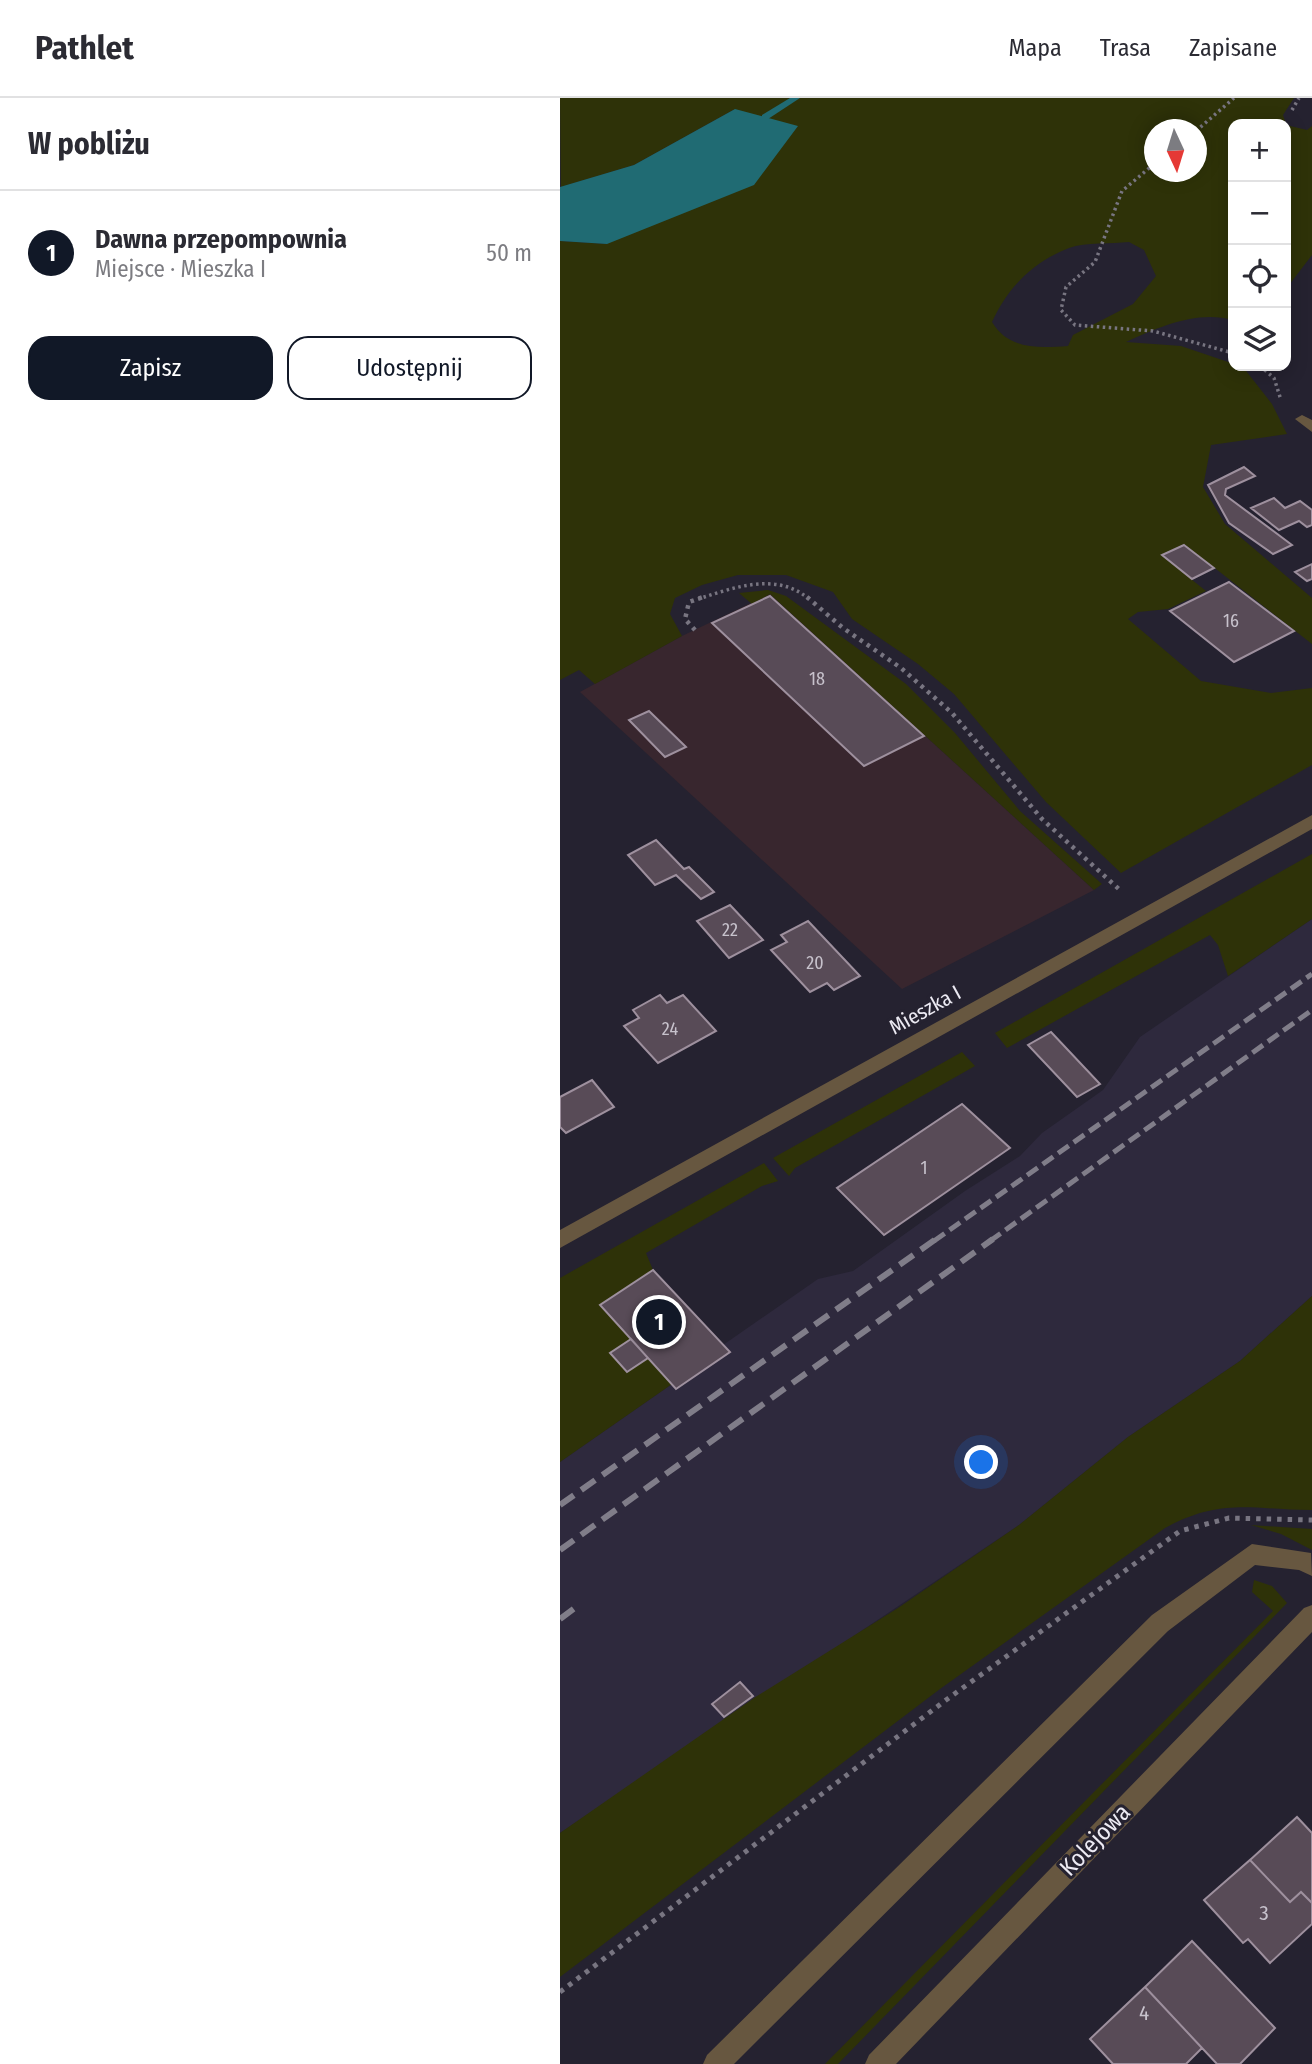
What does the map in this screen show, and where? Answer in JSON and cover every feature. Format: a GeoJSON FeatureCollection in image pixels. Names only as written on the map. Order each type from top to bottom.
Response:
{"type":"FeatureCollection","features":[{"type":"Feature","properties":{"kind":"street","name":"Mieszka I"},"geometry":{"type":"LineString","coordinates":[[560,1240],[1312,821]]}},
{"type":"Feature","properties":{"kind":"street"},"geometry":{"type":"LineString","coordinates":[[716,2064],[1160,1623],[1252,1553],[1303,1560],[1312,1566]]}},
{"type":"Feature","properties":{"kind":"street","name":"Kolejowa"},"geometry":{"type":"LineString","coordinates":[[878,2064],[1312,1616]]}},
{"type":"Feature","properties":{"kind":"path"},"geometry":{"type":"LineString","coordinates":[[1207,121],[1234,98]]}},
{"type":"Feature","properties":{"kind":"path"},"geometry":{"type":"LineString","coordinates":[[1292,110],[1299,98]]}},
{"type":"Feature","properties":{"kind":"path"},"geometry":{"type":"LineString","coordinates":[[1144,172],[1122,191],[1095,262],[1066,287],[1061,310],[1075,325],[1153,331],[1228,352]]}},
{"type":"Feature","properties":{"kind":"path"},"geometry":{"type":"LineString","coordinates":[[1266,371],[1274,378],[1284,405],[1307,424]]}},
{"type":"Feature","properties":{"kind":"path"},"geometry":{"type":"LineString","coordinates":[[695,630],[685,620],[689,602],[724,590],[746,584],[774,584],[804,596],[843,628],[901,668],[952,713],[1042,819],[1144,914]]}},
{"type":"Feature","properties":{"kind":"path"},"geometry":{"type":"LineString","coordinates":[[560,1992],[946,1700],[1180,1531],[1195,1523],[1234,1516],[1312,1520]]}},
{"type":"Feature","properties":{"kind":"shaded area"},"geometry":{"type":"Polygon","coordinates":[[[770,594],[1094,890],[902,989],[580,692],[682,636],[770,594]]]}},
{"type":"Feature","properties":{"kind":"shaded area"},"geometry":{"type":"Polygon","coordinates":[[[1312,919],[1312,1296],[1240,1361],[1128,1437],[1019,1525],[560,1833],[560,1462],[672,1384],[677,1389],[729,1352],[723,1345],[818,1279],[853,1271],[965,1191],[1020,1156],[1042,1133],[1103,1090],[1140,1037],[1312,919]]]}},
{"type":"Feature","properties":{"kind":"green space"},"geometry":{"type":"Polygon","coordinates":[[[560,98],[1294,98],[1283,115],[1284,119],[1228,119],[1228,319],[1206,317],[1178,322],[1126,342],[1181,346],[1228,362],[1228,371],[1246,371],[1272,404],[1287,434],[1211,445],[1203,487],[1225,524],[1312,598],[1312,644],[1184,544],[1161,555],[1206,591],[1168,609],[1138,612],[1128,619],[1201,681],[1271,693],[1312,688],[1312,765],[1121,873],[1046,802],[954,694],[918,664],[852,619],[833,592],[786,575],[738,575],[702,585],[675,598],[670,614],[682,636],[595,684],[579,670],[560,680],[560,241],[607,244],[735,109],[634,165],[561,187],[560,98]],[[1129,242],[1076,246],[1056,254],[1023,277],[998,309],[992,322],[1007,338],[1025,345],[1068,346],[1073,335],[1133,304],[1156,276],[1144,250],[1129,242]]]}},
{"type":"Feature","properties":{"kind":"green space"},"geometry":{"type":"Polygon","coordinates":[[[1291,126],[1307,130],[1312,126],[1312,255],[1291,282],[1291,126]]]}},
{"type":"Feature","properties":{"kind":"green space"},"geometry":{"type":"Polygon","coordinates":[[[768,590],[786,596],[906,684],[955,733],[1020,811],[1102,884],[1094,890],[770,594],[752,604],[739,593],[768,590]]]}},
{"type":"Feature","properties":{"kind":"green space"},"geometry":{"type":"Polygon","coordinates":[[[1312,854],[1312,919],[1228,976],[1218,945],[1210,935],[1007,1048],[995,1033],[1312,854]]]}},
{"type":"Feature","properties":{"kind":"green space"},"geometry":{"type":"Polygon","coordinates":[[[962,1052],[975,1066],[795,1168],[789,1176],[773,1158],[962,1052]]]}},
{"type":"Feature","properties":{"kind":"green space"},"geometry":{"type":"Polygon","coordinates":[[[764,1163],[778,1181],[762,1186],[646,1253],[653,1270],[600,1305],[631,1339],[610,1353],[626,1372],[648,1358],[672,1384],[560,1462],[560,1278],[764,1163]]]}},
{"type":"Feature","properties":{"kind":"green space"},"geometry":{"type":"Polygon","coordinates":[[[1312,1296],[1312,1510],[1238,1507],[1221,1509],[1185,1518],[1165,1528],[940,1689],[560,1977],[560,1833],[757,1696],[898,1608],[1019,1525],[1128,1437],[1240,1361],[1312,1296]]]}},
{"type":"Feature","properties":{"kind":"green space"},"geometry":{"type":"Polygon","coordinates":[[[1251,1525],[1312,1529],[1312,1550],[1281,1534],[1251,1525]]]}},
{"type":"Feature","properties":{"kind":"green space"},"geometry":{"type":"Polygon","coordinates":[[[1254,1580],[1272,1586],[1287,1603],[838,2064],[825,2064],[1273,1611],[1252,1592],[1254,1580]]]}},
{"type":"Feature","properties":{"kind":"water"},"geometry":{"type":"Polygon","coordinates":[[[735,109],[798,126],[754,185],[607,244],[560,241],[560,187],[634,165],[735,109]]]}},
{"type":"Feature","properties":{"kind":"building"},"geometry":{"type":"Polygon","coordinates":[[[1244,467],[1255,476],[1226,489],[1225,495],[1292,545],[1273,554],[1229,523],[1208,485],[1244,467]]]}},
{"type":"Feature","properties":{"kind":"building"},"geometry":{"type":"Polygon","coordinates":[[[1274,498],[1285,508],[1300,501],[1312,510],[1312,525],[1307,527],[1299,521],[1279,530],[1251,508],[1274,498]]]}},
{"type":"Feature","properties":{"kind":"building"},"geometry":{"type":"Polygon","coordinates":[[[1184,545],[1214,568],[1192,579],[1162,555],[1184,545]]]}},
{"type":"Feature","properties":{"kind":"building"},"geometry":{"type":"Polygon","coordinates":[[[1312,564],[1312,579],[1307,581],[1295,572],[1312,564]]]}},
{"type":"Feature","properties":{"kind":"building"},"geometry":{"type":"Polygon","coordinates":[[[1229,582],[1294,631],[1234,662],[1170,611],[1229,582]]]}},
{"type":"Feature","properties":{"kind":"building"},"geometry":{"type":"Polygon","coordinates":[[[770,596],[924,736],[864,766],[712,623],[770,596]]]}},
{"type":"Feature","properties":{"kind":"building"},"geometry":{"type":"Polygon","coordinates":[[[649,711],[686,747],[665,757],[629,720],[649,711]]]}},
{"type":"Feature","properties":{"kind":"building"},"geometry":{"type":"Polygon","coordinates":[[[656,840],[684,869],[689,867],[714,892],[701,899],[676,875],[655,885],[628,855],[656,840]]]}},
{"type":"Feature","properties":{"kind":"building"},"geometry":{"type":"Polygon","coordinates":[[[730,905],[763,940],[729,958],[697,921],[730,905]]]}},
{"type":"Feature","properties":{"kind":"building"},"geometry":{"type":"Polygon","coordinates":[[[808,921],[860,976],[834,990],[827,983],[810,992],[771,950],[787,942],[781,935],[808,921]]]}},
{"type":"Feature","properties":{"kind":"building"},"geometry":{"type":"Polygon","coordinates":[[[660,995],[667,1003],[683,995],[716,1031],[658,1063],[624,1026],[639,1018],[633,1010],[660,995]]]}},
{"type":"Feature","properties":{"kind":"building"},"geometry":{"type":"Polygon","coordinates":[[[1051,1032],[1100,1084],[1077,1097],[1028,1045],[1051,1032]]]}},
{"type":"Feature","properties":{"kind":"building"},"geometry":{"type":"Polygon","coordinates":[[[592,1080],[614,1107],[566,1133],[560,1127],[560,1097],[592,1080]]]}},
{"type":"Feature","properties":{"kind":"building"},"geometry":{"type":"Polygon","coordinates":[[[962,1104],[1010,1148],[884,1235],[837,1188],[962,1104]]]}},
{"type":"Feature","properties":{"kind":"building"},"geometry":{"type":"Polygon","coordinates":[[[653,1270],[730,1352],[676,1389],[600,1305],[653,1270]]]}},
{"type":"Feature","properties":{"kind":"building"},"geometry":{"type":"Polygon","coordinates":[[[631,1339],[648,1358],[627,1372],[610,1353],[631,1339]]]}},
{"type":"Feature","properties":{"kind":"building"},"geometry":{"type":"Polygon","coordinates":[[[740,1682],[753,1696],[724,1717],[712,1704],[740,1682]]]}},
{"type":"Feature","properties":{"kind":"building"},"geometry":{"type":"Polygon","coordinates":[[[1297,1817],[1312,1833],[1312,1903],[1301,1892],[1290,1902],[1250,1860],[1297,1817]]]}},
{"type":"Feature","properties":{"kind":"building"},"geometry":{"type":"Polygon","coordinates":[[[1250,1860],[1290,1902],[1301,1892],[1312,1903],[1312,1924],[1270,1963],[1248,1939],[1243,1943],[1204,1900],[1250,1860]]]}},
{"type":"Feature","properties":{"kind":"building"},"geometry":{"type":"Polygon","coordinates":[[[1192,1941],[1275,2028],[1240,2064],[1217,2064],[1145,1987],[1192,1941]]]}},
{"type":"Feature","properties":{"kind":"building"},"geometry":{"type":"Polygon","coordinates":[[[1145,1987],[1202,2048],[1186,2064],[1113,2064],[1090,2039],[1145,1987]]]}},
{"type":"Feature","properties":{"kind":"waterway"},"geometry":{"type":"LineString","coordinates":[[765,117],[796,98]]}},
{"type":"Feature","properties":{"kind":"railway"},"geometry":{"type":"LineString","coordinates":[[934,1241],[1312,974]]}},
{"type":"Feature","properties":{"kind":"railway"},"geometry":{"type":"LineString","coordinates":[[990,1241],[1312,1010]]}},
{"type":"Feature","properties":{"kind":"railway"},"geometry":{"type":"LineString","coordinates":[[560,1505],[936,1239]]}},
{"type":"Feature","properties":{"kind":"railway"},"geometry":{"type":"LineString","coordinates":[[560,1550],[993,1239]]}},
{"type":"Feature","properties":{"kind":"railway"},"geometry":{"type":"LineString","coordinates":[[560,1619],[580,1604]]}},
{"type":"Feature","properties":{"kind":"place","name":"Dawna przepompownia"},"geometry":{"type":"Point","coordinates":[659,1322]}}]}
